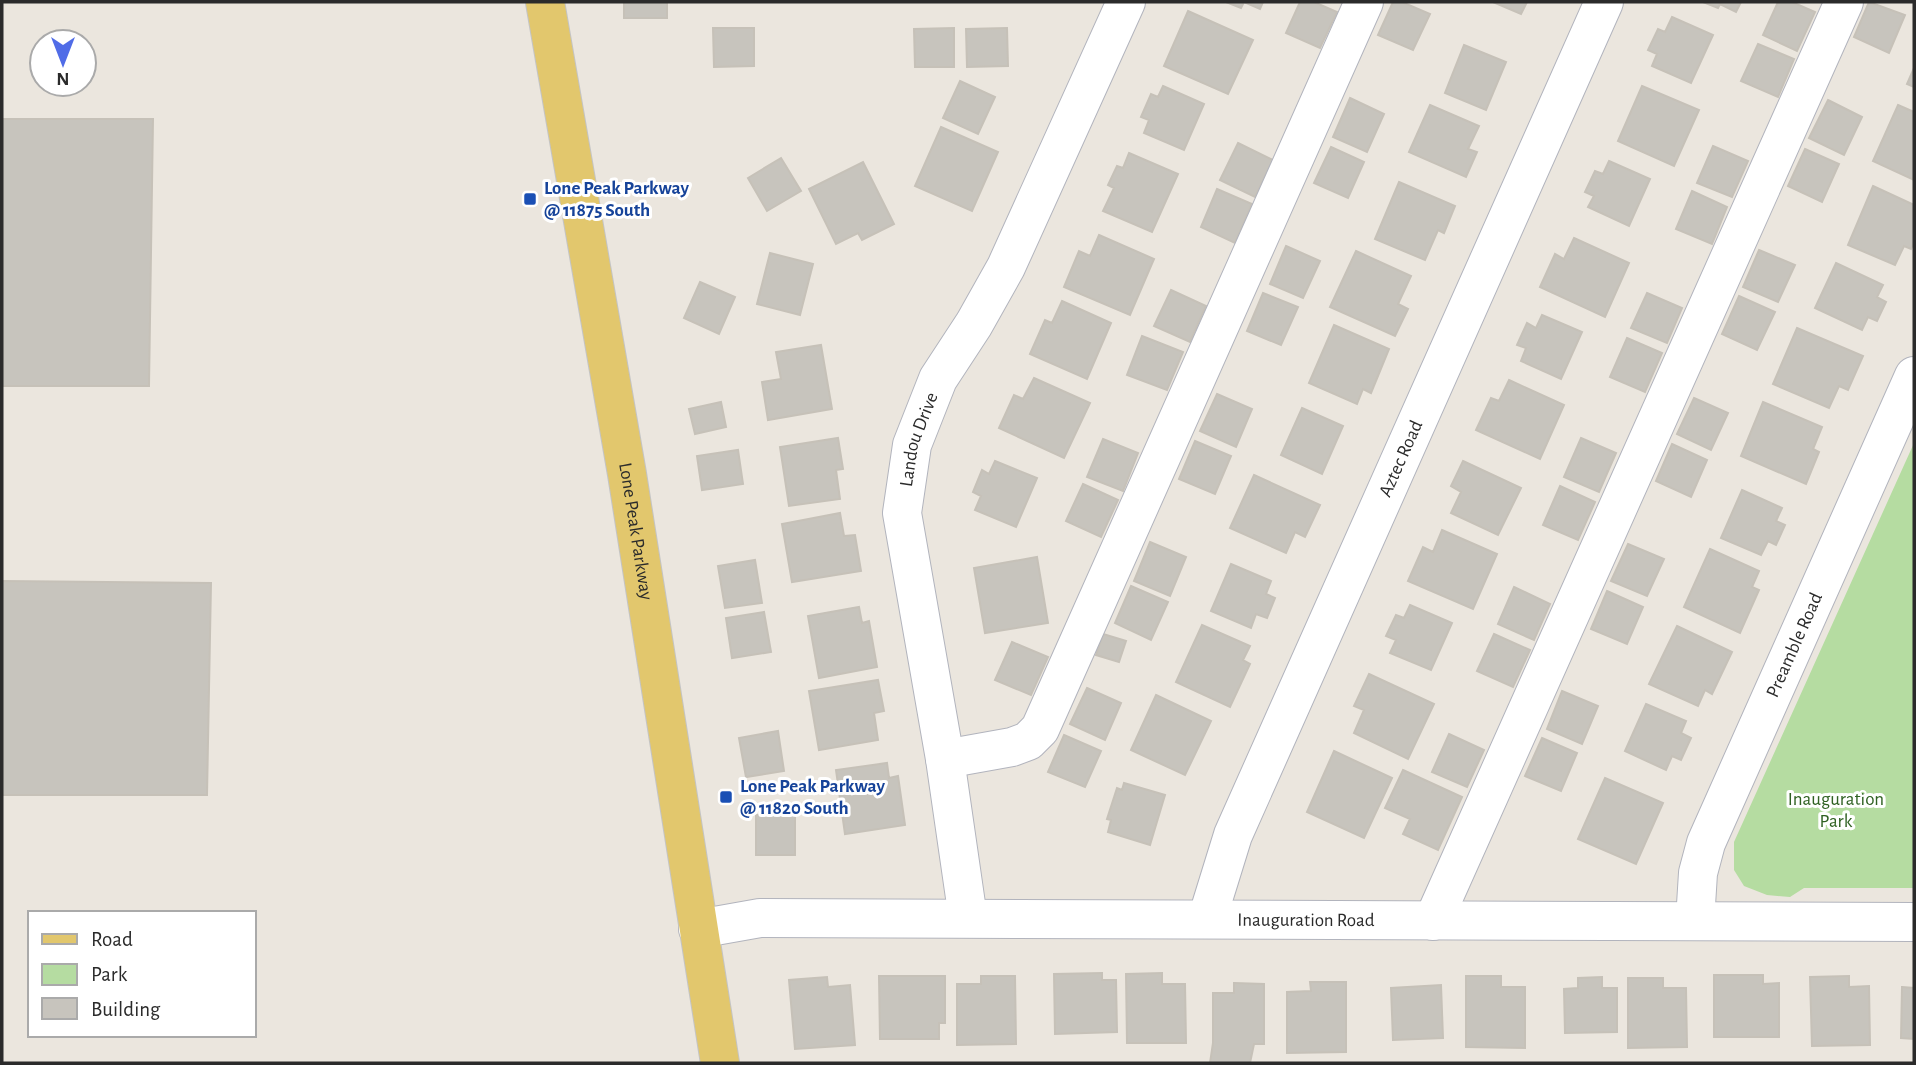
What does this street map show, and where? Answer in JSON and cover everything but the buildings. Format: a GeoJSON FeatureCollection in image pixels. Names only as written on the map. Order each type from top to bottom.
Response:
{"type":"FeatureCollection","features":[{"type":"Feature","properties":{"kind":"main road","name":"Lone Peak Parkway"},"geometry":{"type":"LineString","coordinates":[[545,2],[627,474],[720,1063]]}},
{"type":"Feature","properties":{"kind":"street","name":"Landou Drive"},"geometry":{"type":"LineString","coordinates":[[968,918],[945,759],[902,513],[912,445],[938,379],[974,324],[1006,267],[1126,2]]}},
{"type":"Feature","properties":{"kind":"street"},"geometry":{"type":"LineString","coordinates":[[945,759],[1012,747],[1028,741],[1040,729],[1364,2]]}},
{"type":"Feature","properties":{"kind":"street","name":"Aztec Road"},"geometry":{"type":"LineString","coordinates":[[1207,919],[1233,835],[1604,2]]}},
{"type":"Feature","properties":{"kind":"street"},"geometry":{"type":"LineString","coordinates":[[1433,921],[1843,2]]}},
{"type":"Feature","properties":{"kind":"street","name":"Preamble Road"},"geometry":{"type":"LineString","coordinates":[[1695,921],[1698,873],[1706,843],[1914,376]]}},
{"type":"Feature","properties":{"kind":"street","name":"Inauguration Road"},"geometry":{"type":"LineString","coordinates":[[698,929],[760,918],[1914,922]]}},
{"type":"Feature","properties":{"kind":"green space","name":"Inauguration Park"},"geometry":{"type":"Polygon","coordinates":[[[1914,443],[1914,888],[1804,888],[1790,897],[1767,895],[1744,886],[1734,870],[1734,842],[1914,443]]]}},
{"type":"Feature","properties":{"kind":"place","name":"Lone Peak Parkway @ 11875 South"},"geometry":{"type":"Point","coordinates":[530,199]}},
{"type":"Feature","properties":{"kind":"place","name":"Lone Peak Parkway @ 11820 South"},"geometry":{"type":"Point","coordinates":[726,797]}}]}
